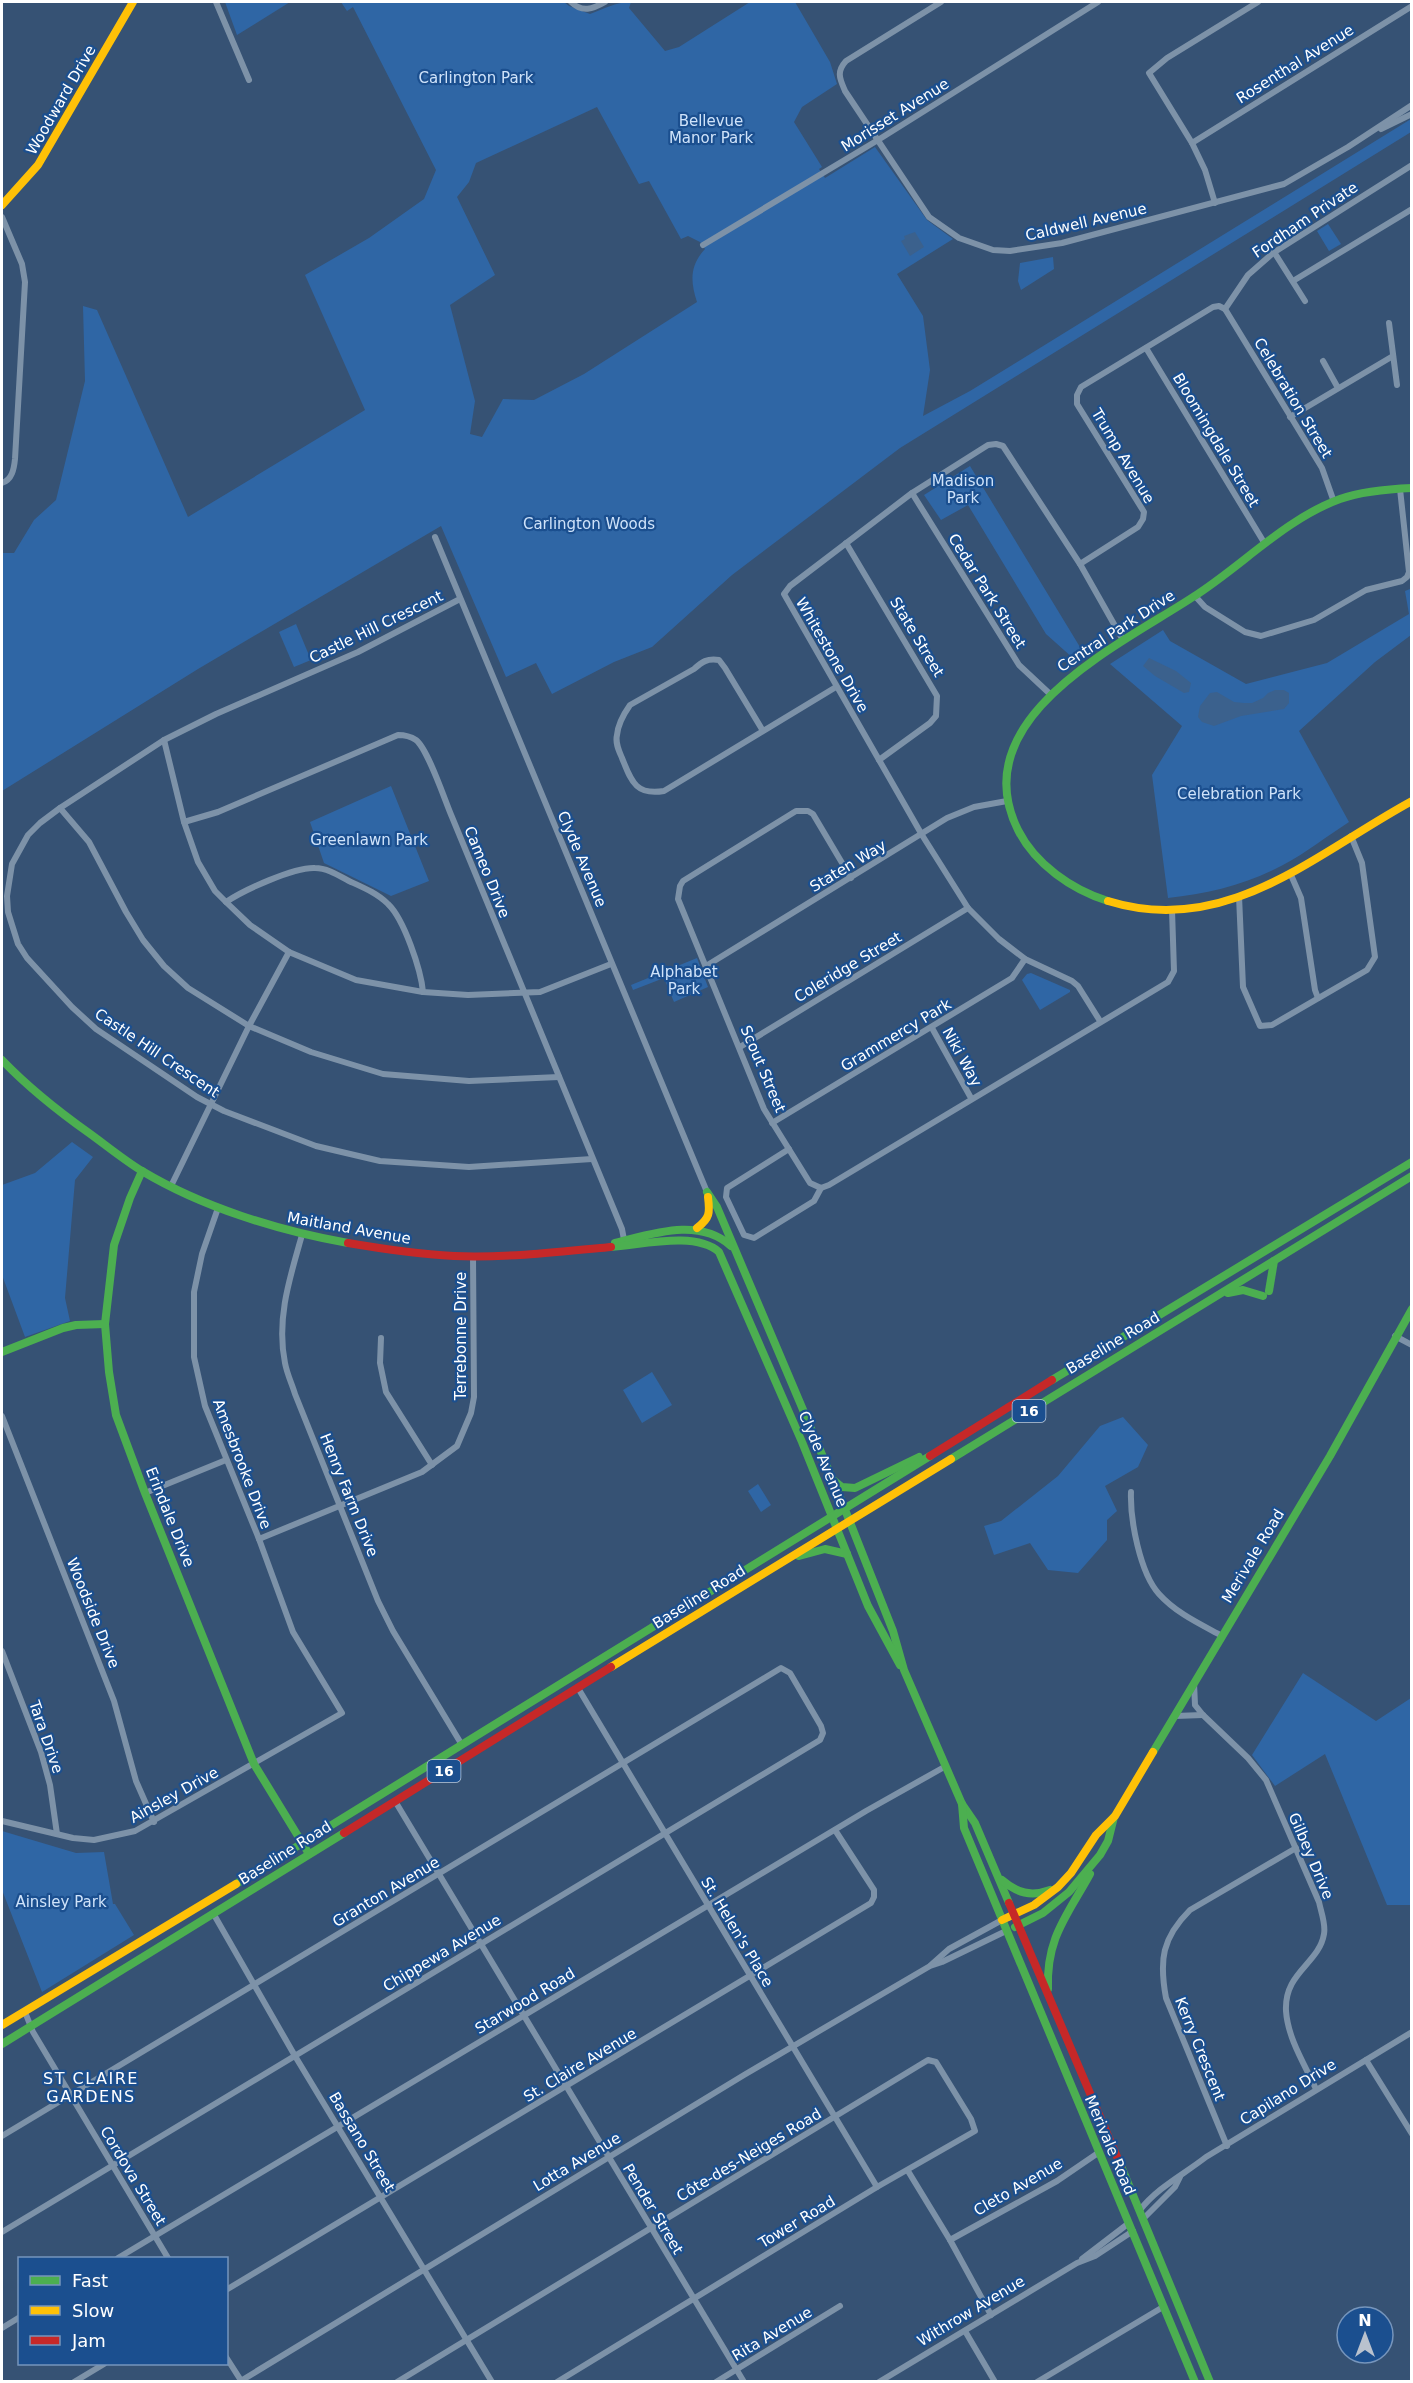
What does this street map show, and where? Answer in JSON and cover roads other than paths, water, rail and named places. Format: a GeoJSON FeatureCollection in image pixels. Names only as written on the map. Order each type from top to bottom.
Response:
{"type":"FeatureCollection","features":[{"type":"Feature","properties":{"kind":"main road","name":"Woodward Drive"},"geometry":{"type":"LineString","coordinates":[[2,205],[38,165],[133,2]]}},
{"type":"Feature","properties":{"kind":"main road","name":"Central Park Drive"},"geometry":{"type":"LineString","coordinates":[[1408,488],[1373,491],[1334,502],[1300,519],[1195,596],[1071,675],[1050,694],[1025,727],[1011,752],[1006,774],[1007,801],[1013,820],[1025,842],[1049,868],[1090,896],[1114,905],[1140,910],[1172,910],[1239,896],[1291,875],[1351,836],[1412,801]]}},
{"type":"Feature","properties":{"kind":"main road","name":"Maitland Avenue"},"geometry":{"type":"LineString","coordinates":[[2,1060],[25,1084],[58,1111],[142,1171],[219,1208],[302,1235],[416,1254],[473,1256],[695,1240],[711,1245],[722,1257]]}},
{"type":"Feature","properties":{"kind":"main road","name":"Baseline Road"},"geometry":{"type":"LineString","coordinates":[[2,2025],[462,1745],[1110,1343],[1410,1165]]}},
{"type":"Feature","properties":{"kind":"main road","name":"Erindale Drive"},"geometry":{"type":"LineString","coordinates":[[142,1171],[114,1245],[105,1324],[116,1415],[254,1764],[309,1854]]}},
{"type":"Feature","properties":{"kind":"main road","name":"Baseline Road"},"geometry":{"type":"LineString","coordinates":[[2,2044],[640,1649],[1412,1176]]}},
{"type":"Feature","properties":{"kind":"main road"},"geometry":{"type":"LineString","coordinates":[[693,1230],[708,1220],[710,1207],[707,1192]]}},
{"type":"Feature","properties":{"kind":"main road","name":"Clyde Avenue"},"geometry":{"type":"LineString","coordinates":[[707,1192],[717,1207],[832,1479],[893,1631],[904,1670],[962,1804],[975,1822],[1019,1926]]}},
{"type":"Feature","properties":{"kind":"main road"},"geometry":{"type":"LineString","coordinates":[[1338,1207],[1345,1217]]}},
{"type":"Feature","properties":{"kind":"main road","name":"Maitland Avenue"},"geometry":{"type":"LineString","coordinates":[[625,1244],[646,1236],[693,1230],[707,1231],[722,1236],[735,1251]]}},
{"type":"Feature","properties":{"kind":"main road","name":"Clyde Avenue"},"geometry":{"type":"LineString","coordinates":[[722,1257],[884,1641],[904,1670]]}},
{"type":"Feature","properties":{"kind":"main road"},"geometry":{"type":"LineString","coordinates":[[1209,1301],[1234,1291],[1243,1290],[1266,1294],[1274,1260]]}},
{"type":"Feature","properties":{"kind":"main road"},"geometry":{"type":"LineString","coordinates":[[1248,1263],[1253,1273]]}},
{"type":"Feature","properties":{"kind":"main road","name":"Merivale Road"},"geometry":{"type":"LineString","coordinates":[[1002,1920],[1042,1900],[1058,1887],[1071,1873],[1096,1835],[1114,1816],[1330,1455],[1412,1309]]}},
{"type":"Feature","properties":{"kind":"main road"},"geometry":{"type":"LineString","coordinates":[[2,1352],[63,1328],[105,1324]]}},
{"type":"Feature","properties":{"kind":"main road"},"geometry":{"type":"LineString","coordinates":[[752,1325],[766,1325]]}},
{"type":"Feature","properties":{"kind":"main road"},"geometry":{"type":"LineString","coordinates":[[1110,1343],[1119,1356]]}},
{"type":"Feature","properties":{"kind":"main road"},"geometry":{"type":"LineString","coordinates":[[832,1479],[842,1487],[855,1488],[913,1459],[944,1447]]}},
{"type":"Feature","properties":{"kind":"main road"},"geometry":{"type":"LineString","coordinates":[[789,1559],[825,1549],[846,1554]]}},
{"type":"Feature","properties":{"kind":"main road"},"geometry":{"type":"LineString","coordinates":[[634,1638],[640,1649]]}},
{"type":"Feature","properties":{"kind":"main road","name":"Clyde Avenue"},"geometry":{"type":"LineString","coordinates":[[962,1804],[964,1828],[1006,1931]]}},
{"type":"Feature","properties":{"kind":"main road","name":"Merivale Road"},"geometry":{"type":"LineString","coordinates":[[1114,1816],[1108,1841],[1100,1855],[1063,1899],[1043,1913],[1006,1931],[1195,2382]]}},
{"type":"Feature","properties":{"kind":"main road"},"geometry":{"type":"LineString","coordinates":[[1049,1995],[1046,1966],[1051,1943],[1100,1855]]}},
{"type":"Feature","properties":{"kind":"main road"},"geometry":{"type":"LineString","coordinates":[[998,1877],[1015,1891],[1026,1894],[1036,1895],[1058,1887]]}},
{"type":"Feature","properties":{"kind":"main road","name":"Merivale Road"},"geometry":{"type":"LineString","coordinates":[[1019,1926],[1210,2382]]}},
{"type":"Feature","properties":{"kind":"main road","name":"Capilano Drive"},"geometry":{"type":"LineString","coordinates":[[1131,2227],[1142,2215]]}},
{"type":"Feature","properties":{"kind":"street"},"geometry":{"type":"LineString","coordinates":[[216,2],[249,80]]}},
{"type":"Feature","properties":{"kind":"street"},"geometry":{"type":"LineString","coordinates":[[572,2],[577,7],[587,10],[605,2]]}},
{"type":"Feature","properties":{"kind":"street","name":"Caldwell Avenue"},"geometry":{"type":"LineString","coordinates":[[941,2],[846,61],[840,67],[839,78],[845,91],[929,217],[958,238],[993,250],[1010,251],[1046,246],[1215,203],[1295,179],[1412,105]]}},
{"type":"Feature","properties":{"kind":"street","name":"Morisset Avenue"},"geometry":{"type":"LineString","coordinates":[[703,245],[879,140],[1098,2]]}},
{"type":"Feature","properties":{"kind":"street"},"geometry":{"type":"LineString","coordinates":[[1215,203],[1205,170],[1192,142],[1149,73],[1167,58],[1258,2]]}},
{"type":"Feature","properties":{"kind":"street","name":"Rosenthal Avenue"},"geometry":{"type":"LineString","coordinates":[[1192,142],[1412,6]]}},
{"type":"Feature","properties":{"kind":"street","name":"Caldwell Avenue"},"geometry":{"type":"LineString","coordinates":[[1369,134],[1412,114]]}},
{"type":"Feature","properties":{"kind":"street","name":"Fordham Private"},"geometry":{"type":"LineString","coordinates":[[1225,309],[1248,275],[1274,252],[1412,165]]}},
{"type":"Feature","properties":{"kind":"street"},"geometry":{"type":"LineString","coordinates":[[1293,281],[1412,209]]}},
{"type":"Feature","properties":{"kind":"street"},"geometry":{"type":"LineString","coordinates":[[2,217],[22,264],[25,282],[14,470],[7,481],[2,483]]}},
{"type":"Feature","properties":{"kind":"street"},"geometry":{"type":"LineString","coordinates":[[1274,252],[1305,301]]}},
{"type":"Feature","properties":{"kind":"street","name":"Trump Avenue"},"geometry":{"type":"LineString","coordinates":[[1080,564],[1138,527],[1144,512],[1077,404],[1077,395],[1081,387],[1213,307],[1219,306],[1225,309]]}},
{"type":"Feature","properties":{"kind":"street","name":"Celebration Street"},"geometry":{"type":"LineString","coordinates":[[1225,309],[1322,468],[1334,502]]}},
{"type":"Feature","properties":{"kind":"street"},"geometry":{"type":"LineString","coordinates":[[1389,323],[1397,385]]}},
{"type":"Feature","properties":{"kind":"street","name":"Bloomingdale Street"},"geometry":{"type":"LineString","coordinates":[[1146,348],[1265,544]]}},
{"type":"Feature","properties":{"kind":"street"},"geometry":{"type":"LineString","coordinates":[[1290,417],[1393,356]]}},
{"type":"Feature","properties":{"kind":"street"},"geometry":{"type":"LineString","coordinates":[[1323,361],[1338,388]]}},
{"type":"Feature","properties":{"kind":"street","name":"Whitestone Drive"},"geometry":{"type":"LineString","coordinates":[[1100,1021],[1078,986],[1025,958],[999,939],[968,908],[922,835],[784,594],[790,586],[912,493],[988,445],[1003,446],[1080,564],[1123,640]]}},
{"type":"Feature","properties":{"kind":"street"},"geometry":{"type":"LineString","coordinates":[[1195,596],[1205,608],[1245,632],[1261,636],[1314,620],[1366,590],[1402,581],[1407,578],[1409,572],[1408,488]]}},
{"type":"Feature","properties":{"kind":"street","name":"Cedar Park Street"},"geometry":{"type":"LineString","coordinates":[[912,493],[1018,665],[1050,694]]}},
{"type":"Feature","properties":{"kind":"street","name":"Clyde Avenue"},"geometry":{"type":"LineString","coordinates":[[435,537],[707,1192]]}},
{"type":"Feature","properties":{"kind":"street","name":"State Street"},"geometry":{"type":"LineString","coordinates":[[846,543],[937,696],[936,716],[930,723],[879,760]]}},
{"type":"Feature","properties":{"kind":"street","name":"Castle Hill Crescent"},"geometry":{"type":"LineString","coordinates":[[460,598],[358,652],[216,714],[164,740],[60,808],[28,835],[12,864],[7,896],[8,912],[18,944],[27,958],[96,1029],[211,1105],[316,1146],[380,1161],[469,1167],[592,1159]]}},
{"type":"Feature","properties":{"kind":"street"},"geometry":{"type":"LineString","coordinates":[[763,731],[725,668],[718,660],[711,659],[630,705],[623,715],[616,738],[634,785],[654,793],[664,791],[836,687]]}},
{"type":"Feature","properties":{"kind":"street","name":"Cameo Drive"},"geometry":{"type":"LineString","coordinates":[[184,822],[218,812],[398,735],[417,741],[424,752],[622,1229],[625,1244]]}},
{"type":"Feature","properties":{"kind":"street"},"geometry":{"type":"LineString","coordinates":[[164,740],[184,822],[198,862],[215,891],[250,925],[289,952],[356,980],[423,992],[468,995],[540,992],[611,964]]}},
{"type":"Feature","properties":{"kind":"street","name":"Staten Way"},"geometry":{"type":"LineString","coordinates":[[706,966],[960,811],[984,804],[1007,801]]}},
{"type":"Feature","properties":{"kind":"street"},"geometry":{"type":"LineString","coordinates":[[60,808],[89,842],[131,922],[142,940],[164,966],[188,988],[249,1026],[311,1052],[383,1074],[469,1081],[559,1077]]}},
{"type":"Feature","properties":{"kind":"street","name":"Scout Street"},"geometry":{"type":"LineString","coordinates":[[820,1188],[810,1183],[772,1123],[678,899],[680,885],[796,811],[808,811],[813,814],[851,878]]}},
{"type":"Feature","properties":{"kind":"street"},"geometry":{"type":"LineString","coordinates":[[1239,896],[1243,987],[1260,1026],[1272,1026],[1366,970],[1375,957],[1362,863],[1351,836]]}},
{"type":"Feature","properties":{"kind":"street"},"geometry":{"type":"LineString","coordinates":[[226,902],[300,868],[316,868],[332,872],[388,903],[397,915],[422,974],[423,992]]}},
{"type":"Feature","properties":{"kind":"street"},"geometry":{"type":"LineString","coordinates":[[1291,875],[1301,898],[1318,998]]}},
{"type":"Feature","properties":{"kind":"street","name":"Coleridge Street"},"geometry":{"type":"LineString","coordinates":[[740,1047],[968,908]]}},
{"type":"Feature","properties":{"kind":"street"},"geometry":{"type":"LineString","coordinates":[[789,1149],[726,1188],[726,1197],[744,1235],[754,1238],[814,1201],[820,1188],[829,1185],[1168,982],[1173,975],[1172,910]]}},
{"type":"Feature","properties":{"kind":"street"},"geometry":{"type":"LineString","coordinates":[[172,1184],[249,1026],[289,952]]}},
{"type":"Feature","properties":{"kind":"street","name":"Grammercy Park"},"geometry":{"type":"LineString","coordinates":[[772,1123],[1012,978],[1025,958]]}},
{"type":"Feature","properties":{"kind":"street","name":"Niki Way"},"geometry":{"type":"LineString","coordinates":[[932,1028],[971,1098]]}},
{"type":"Feature","properties":{"kind":"street","name":"Amesbrooke Drive"},"geometry":{"type":"LineString","coordinates":[[219,1208],[202,1254],[194,1292],[194,1357],[205,1406],[259,1539],[293,1632],[342,1713]]}},
{"type":"Feature","properties":{"kind":"street","name":"Henry Farm Drive"},"geometry":{"type":"LineString","coordinates":[[302,1235],[284,1298],[282,1331],[285,1364],[378,1601],[393,1631],[462,1745]]}},
{"type":"Feature","properties":{"kind":"street","name":"Terrebonne Drive"},"geometry":{"type":"LineString","coordinates":[[259,1539],[422,1472],[456,1446],[471,1413],[474,1397],[473,1256]]}},
{"type":"Feature","properties":{"kind":"street"},"geometry":{"type":"LineString","coordinates":[[1395,1336],[1412,1345]]}},
{"type":"Feature","properties":{"kind":"street"},"geometry":{"type":"LineString","coordinates":[[381,1338],[380,1363],[386,1392],[432,1465]]}},
{"type":"Feature","properties":{"kind":"street","name":"Woodside Drive"},"geometry":{"type":"LineString","coordinates":[[2,1416],[114,1701],[136,1781],[154,1822]]}},
{"type":"Feature","properties":{"kind":"street"},"geometry":{"type":"LineString","coordinates":[[145,1493],[226,1460]]}},
{"type":"Feature","properties":{"kind":"street"},"geometry":{"type":"LineString","coordinates":[[1131,1492],[1135,1534],[1152,1584],[1158,1593],[1173,1606],[1221,1636]]}},
{"type":"Feature","properties":{"kind":"street","name":"Tara Drive"},"geometry":{"type":"LineString","coordinates":[[2,1651],[42,1752],[50,1785],[57,1834]]}},
{"type":"Feature","properties":{"kind":"street","name":"Granton Avenue"},"geometry":{"type":"LineString","coordinates":[[2,2136],[781,1668]]}},
{"type":"Feature","properties":{"kind":"street","name":"Chippewa Avenue"},"geometry":{"type":"LineString","coordinates":[[2,2232],[820,1740],[824,1733],[821,1726],[790,1673],[781,1668]]}},
{"type":"Feature","properties":{"kind":"street","name":"Gilbey Drive"},"geometry":{"type":"LineString","coordinates":[[1194,1683],[1195,1705],[1248,1758],[1266,1780],[1319,1902],[1324,1934],[1317,1950],[1294,1977],[1286,2009],[1293,2040],[1316,2089]]}},
{"type":"Feature","properties":{"kind":"street","name":"St. Helen's Place"},"geometry":{"type":"LineString","coordinates":[[578,1688],[877,2187]]}},
{"type":"Feature","properties":{"kind":"street","name":"Ainsley Drive"},"geometry":{"type":"LineString","coordinates":[[2,1821],[94,1840],[135,1831],[342,1713]]}},
{"type":"Feature","properties":{"kind":"street"},"geometry":{"type":"LineString","coordinates":[[1174,1716],[1203,1715]]}},
{"type":"Feature","properties":{"kind":"street","name":"Starwood Road"},"geometry":{"type":"LineString","coordinates":[[121,2257],[338,2125],[945,1766]]}},
{"type":"Feature","properties":{"kind":"street","name":"Pender Street"},"geometry":{"type":"LineString","coordinates":[[395,1801],[744,2382]]}},
{"type":"Feature","properties":{"kind":"street","name":"St. Claire Avenue"},"geometry":{"type":"LineString","coordinates":[[228,2289],[750,1978],[873,1900],[874,1890],[835,1830]]}},
{"type":"Feature","properties":{"kind":"street","name":"Kerry Crescent"},"geometry":{"type":"LineString","coordinates":[[1227,2146],[1166,1998],[1161,1972],[1164,1950],[1179,1921],[1190,1910],[1296,1848]]}},
{"type":"Feature","properties":{"kind":"street","name":"Bassano Street"},"geometry":{"type":"LineString","coordinates":[[213,1913],[295,2056],[492,2382]]}},
{"type":"Feature","properties":{"kind":"street","name":"Lotta Avenue"},"geometry":{"type":"LineString","coordinates":[[240,2381],[608,2157],[930,1966],[949,1949],[1002,1920]]}},
{"type":"Feature","properties":{"kind":"street","name":"Lotta Avenue"},"geometry":{"type":"LineString","coordinates":[[930,1966],[1006,1931]]}},
{"type":"Feature","properties":{"kind":"street","name":"Cordova Street"},"geometry":{"type":"LineString","coordinates":[[26,2012],[30,2027],[167,2257]]}},
{"type":"Feature","properties":{"kind":"street","name":"Capilano Drive"},"geometry":{"type":"LineString","coordinates":[[1142,2215],[1171,2180],[1180,2177],[1316,2089],[1412,2032]]}},
{"type":"Feature","properties":{"kind":"street","name":"Côte-des-Neiges Road"},"geometry":{"type":"LineString","coordinates":[[396,2382],[928,2060]]}},
{"type":"Feature","properties":{"kind":"street","name":"Tower Road"},"geometry":{"type":"LineString","coordinates":[[557,2382],[877,2187],[975,2131],[971,2119],[940,2068],[936,2062],[928,2060]]}},
{"type":"Feature","properties":{"kind":"street"},"geometry":{"type":"LineString","coordinates":[[1366,2060],[1412,2134]]}},
{"type":"Feature","properties":{"kind":"street","name":"Cleto Avenue"},"geometry":{"type":"LineString","coordinates":[[950,2240],[1057,2181],[1098,2153]]}},
{"type":"Feature","properties":{"kind":"street"},"geometry":{"type":"LineString","coordinates":[[908,2171],[950,2240],[991,2315]]}},
{"type":"Feature","properties":{"kind":"street","name":"Capilano Drive"},"geometry":{"type":"LineString","coordinates":[[1142,2215],[1175,2187],[1180,2177]]}},
{"type":"Feature","properties":{"kind":"street","name":"Withrow Avenue"},"geometry":{"type":"LineString","coordinates":[[879,2382],[1077,2263],[1095,2256],[1131,2227]]}},
{"type":"Feature","properties":{"kind":"street","name":"Rita Avenue"},"geometry":{"type":"LineString","coordinates":[[716,2382],[840,2306]]}},
{"type":"Feature","properties":{"kind":"street"},"geometry":{"type":"LineString","coordinates":[[1037,2382],[1163,2307]]}},
{"type":"Feature","properties":{"kind":"street"},"geometry":{"type":"LineString","coordinates":[[2,2328],[18,2318]]}},
{"type":"Feature","properties":{"kind":"street"},"geometry":{"type":"LineString","coordinates":[[965,2331],[995,2382]]}},
{"type":"Feature","properties":{"kind":"street"},"geometry":{"type":"LineString","coordinates":[[228,2360],[240,2381]]}},
{"type":"Feature","properties":{"kind":"street"},"geometry":{"type":"LineString","coordinates":[[74,2382],[102,2365]]}},
{"type":"Feature","properties":{"kind":"district","name":"ST CLAIRE GARDENS"},"geometry":{"type":"Point","coordinates":[91,2087]}},
{"type":"Feature","properties":{"kind":"park label","name":"Carlington Park"},"geometry":{"type":"Point","coordinates":[476,78]}},
{"type":"Feature","properties":{"kind":"park label","name":"Bellevue Manor Park"},"geometry":{"type":"Point","coordinates":[711,130]}},
{"type":"Feature","properties":{"kind":"park label","name":"Madison Park"},"geometry":{"type":"Point","coordinates":[963,490]}},
{"type":"Feature","properties":{"kind":"park label","name":"Carlington Woods"},"geometry":{"type":"Point","coordinates":[589,524]}},
{"type":"Feature","properties":{"kind":"park label","name":"Celebration Park"},"geometry":{"type":"Point","coordinates":[1239,794]}},
{"type":"Feature","properties":{"kind":"park label","name":"Greenlawn Park"},"geometry":{"type":"Point","coordinates":[369,840]}},
{"type":"Feature","properties":{"kind":"park label","name":"Alphabet Park"},"geometry":{"type":"Point","coordinates":[684,980]}},
{"type":"Feature","properties":{"kind":"park label","name":"Ainsley Park"},"geometry":{"type":"Point","coordinates":[61,1902]}}]}
